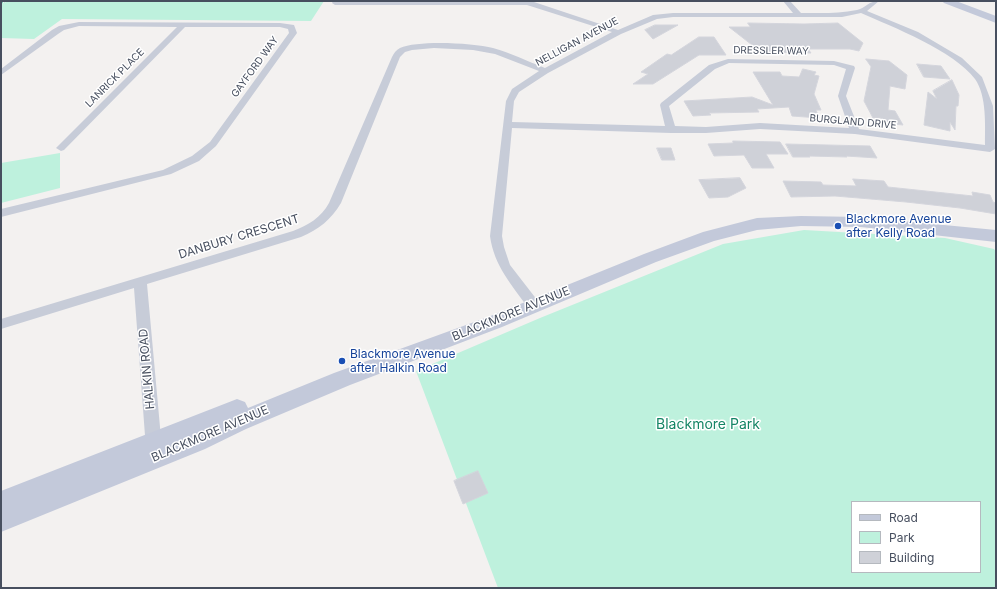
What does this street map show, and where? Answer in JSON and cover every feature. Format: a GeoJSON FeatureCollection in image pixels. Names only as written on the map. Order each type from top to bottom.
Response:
{"type":"FeatureCollection","features":[{"type":"Feature","properties":{"kind":"street"},"geometry":{"type":"LineString","coordinates":[[336,1],[335,3],[528,2],[618,32]]}},
{"type":"Feature","properties":{"kind":"street"},"geometry":{"type":"LineString","coordinates":[[786,1],[799,15]]}},
{"type":"Feature","properties":{"kind":"street","name":"NELLIGAN AVENUE"},"geometry":{"type":"LineString","coordinates":[[531,301],[515,283],[505,268],[497,248],[496,226],[507,125],[510,101],[515,91],[545,71],[618,32],[656,17],[673,15],[842,15],[862,11],[876,1]]}},
{"type":"Feature","properties":{"kind":"street"},"geometry":{"type":"LineString","coordinates":[[947,1],[996,18]]}},
{"type":"Feature","properties":{"kind":"street"},"geometry":{"type":"LineString","coordinates":[[955,1],[996,18]]}},
{"type":"Feature","properties":{"kind":"street","name":"BURGLAND DRIVE"},"geometry":{"type":"LineString","coordinates":[[507,125],[671,130],[706,130],[760,126],[855,131],[990,149],[989,106],[979,79],[959,60],[915,34],[862,11]]}},
{"type":"Feature","properties":{"kind":"street","name":"GAYFORD WAY"},"geometry":{"type":"LineString","coordinates":[[1,73],[55,32],[71,25],[86,23],[287,26],[293,30],[293,33],[211,147],[200,157],[186,165],[167,172],[1,213]]}},
{"type":"Feature","properties":{"kind":"street","name":"LANRICK PLACE"},"geometry":{"type":"LineString","coordinates":[[62,148],[184,24]]}},
{"type":"Feature","properties":{"kind":"street","name":"DANBURY CRESCENT"},"geometry":{"type":"LineString","coordinates":[[1,324],[297,234],[320,223],[329,214],[335,203],[401,47],[418,46],[484,48],[545,71]]}},
{"type":"Feature","properties":{"kind":"street","name":"DRESSLER WAY"},"geometry":{"type":"LineString","coordinates":[[671,130],[664,105],[712,67],[728,61],[834,63],[851,68],[842,96],[855,131]]}},
{"type":"Feature","properties":{"kind":"street","name":"BLACKMORE AVENUE"},"geometry":{"type":"LineString","coordinates":[[1,504],[154,450],[495,322],[531,301],[709,236],[757,224],[800,220],[861,222],[995,233]]}},
{"type":"Feature","properties":{"kind":"street","name":"HALKIN ROAD"},"geometry":{"type":"LineString","coordinates":[[140,281],[154,450]]}},
{"type":"Feature","properties":{"kind":"street","name":"BLACKMORE AVENUE"},"geometry":{"type":"LineString","coordinates":[[1,518],[154,450]]}},
{"type":"Feature","properties":{"kind":"path"},"geometry":{"type":"LineString","coordinates":[[1,3],[6,1]]}},
{"type":"Feature","properties":{"kind":"green space"},"geometry":{"type":"Polygon","coordinates":[[[9,1],[324,1],[311,21],[62,19],[34,39],[1,38],[1,4],[9,1]]]}},
{"type":"Feature","properties":{"kind":"green space"},"geometry":{"type":"Polygon","coordinates":[[[60,153],[60,188],[1,203],[1,163],[60,153]]]}},
{"type":"Feature","properties":{"kind":"green space","name":"Blackmore Park"},"geometry":{"type":"Polygon","coordinates":[[[804,230],[945,238],[994,249],[996,252],[996,588],[498,588],[416,371],[540,318],[723,244],[804,230]]]}},
{"type":"Feature","properties":{"kind":"building"},"geometry":{"type":"Polygon","coordinates":[[[748,23],[838,23],[863,43],[859,51],[850,49],[808,49],[811,53],[761,52],[729,27],[750,27],[748,23]]]}},
{"type":"Feature","properties":{"kind":"building"},"geometry":{"type":"Polygon","coordinates":[[[655,25],[678,25],[653,39],[645,30],[655,25]]]}},
{"type":"Feature","properties":{"kind":"building"},"geometry":{"type":"Polygon","coordinates":[[[699,37],[714,37],[726,55],[699,55],[653,84],[633,84],[648,74],[641,72],[667,54],[671,55],[699,37]]]}},
{"type":"Feature","properties":{"kind":"building"},"geometry":{"type":"Polygon","coordinates":[[[866,59],[889,61],[907,75],[905,89],[890,86],[888,110],[895,111],[903,125],[883,123],[881,118],[873,118],[864,101],[871,67],[866,59]]]}},
{"type":"Feature","properties":{"kind":"building"},"geometry":{"type":"Polygon","coordinates":[[[917,64],[941,66],[950,79],[924,77],[917,64]]]}},
{"type":"Feature","properties":{"kind":"building"},"geometry":{"type":"Polygon","coordinates":[[[803,69],[816,72],[814,75],[819,76],[814,94],[821,110],[816,110],[819,118],[792,116],[789,107],[757,109],[759,112],[709,113],[711,115],[693,116],[684,101],[752,97],[773,105],[753,72],[780,72],[782,76],[799,77],[803,69]]]}},
{"type":"Feature","properties":{"kind":"building"},"geometry":{"type":"Polygon","coordinates":[[[952,80],[959,95],[958,106],[956,106],[955,130],[950,122],[950,131],[924,125],[928,92],[937,99],[933,91],[952,80]]]}},
{"type":"Feature","properties":{"kind":"building"},"geometry":{"type":"Polygon","coordinates":[[[733,141],[780,142],[788,154],[766,154],[774,168],[752,168],[744,155],[714,156],[708,144],[733,143],[733,141]]]}},
{"type":"Feature","properties":{"kind":"building"},"geometry":{"type":"Polygon","coordinates":[[[786,144],[870,146],[877,158],[846,156],[847,157],[793,157],[786,144]]]}},
{"type":"Feature","properties":{"kind":"building"},"geometry":{"type":"Polygon","coordinates":[[[657,148],[671,148],[675,160],[662,160],[657,148]]]}},
{"type":"Feature","properties":{"kind":"building"},"geometry":{"type":"Polygon","coordinates":[[[740,178],[746,188],[728,197],[709,198],[699,180],[740,178]]]}},
{"type":"Feature","properties":{"kind":"building"},"geometry":{"type":"Polygon","coordinates":[[[853,179],[884,181],[888,187],[973,196],[972,192],[990,195],[993,202],[996,203],[996,214],[960,208],[835,196],[791,197],[783,181],[821,182],[823,185],[856,186],[853,179]]]}},
{"type":"Feature","properties":{"kind":"building"},"geometry":{"type":"Polygon","coordinates":[[[478,471],[488,493],[463,504],[454,481],[478,471]]]}},
{"type":"Feature","properties":{"kind":"place","name":"Blackmore Avenue after Kelly Road"},"geometry":{"type":"Point","coordinates":[838,226]}},
{"type":"Feature","properties":{"kind":"place","name":"Blackmore Avenue after Halkin Road"},"geometry":{"type":"Point","coordinates":[342,361]}}]}
